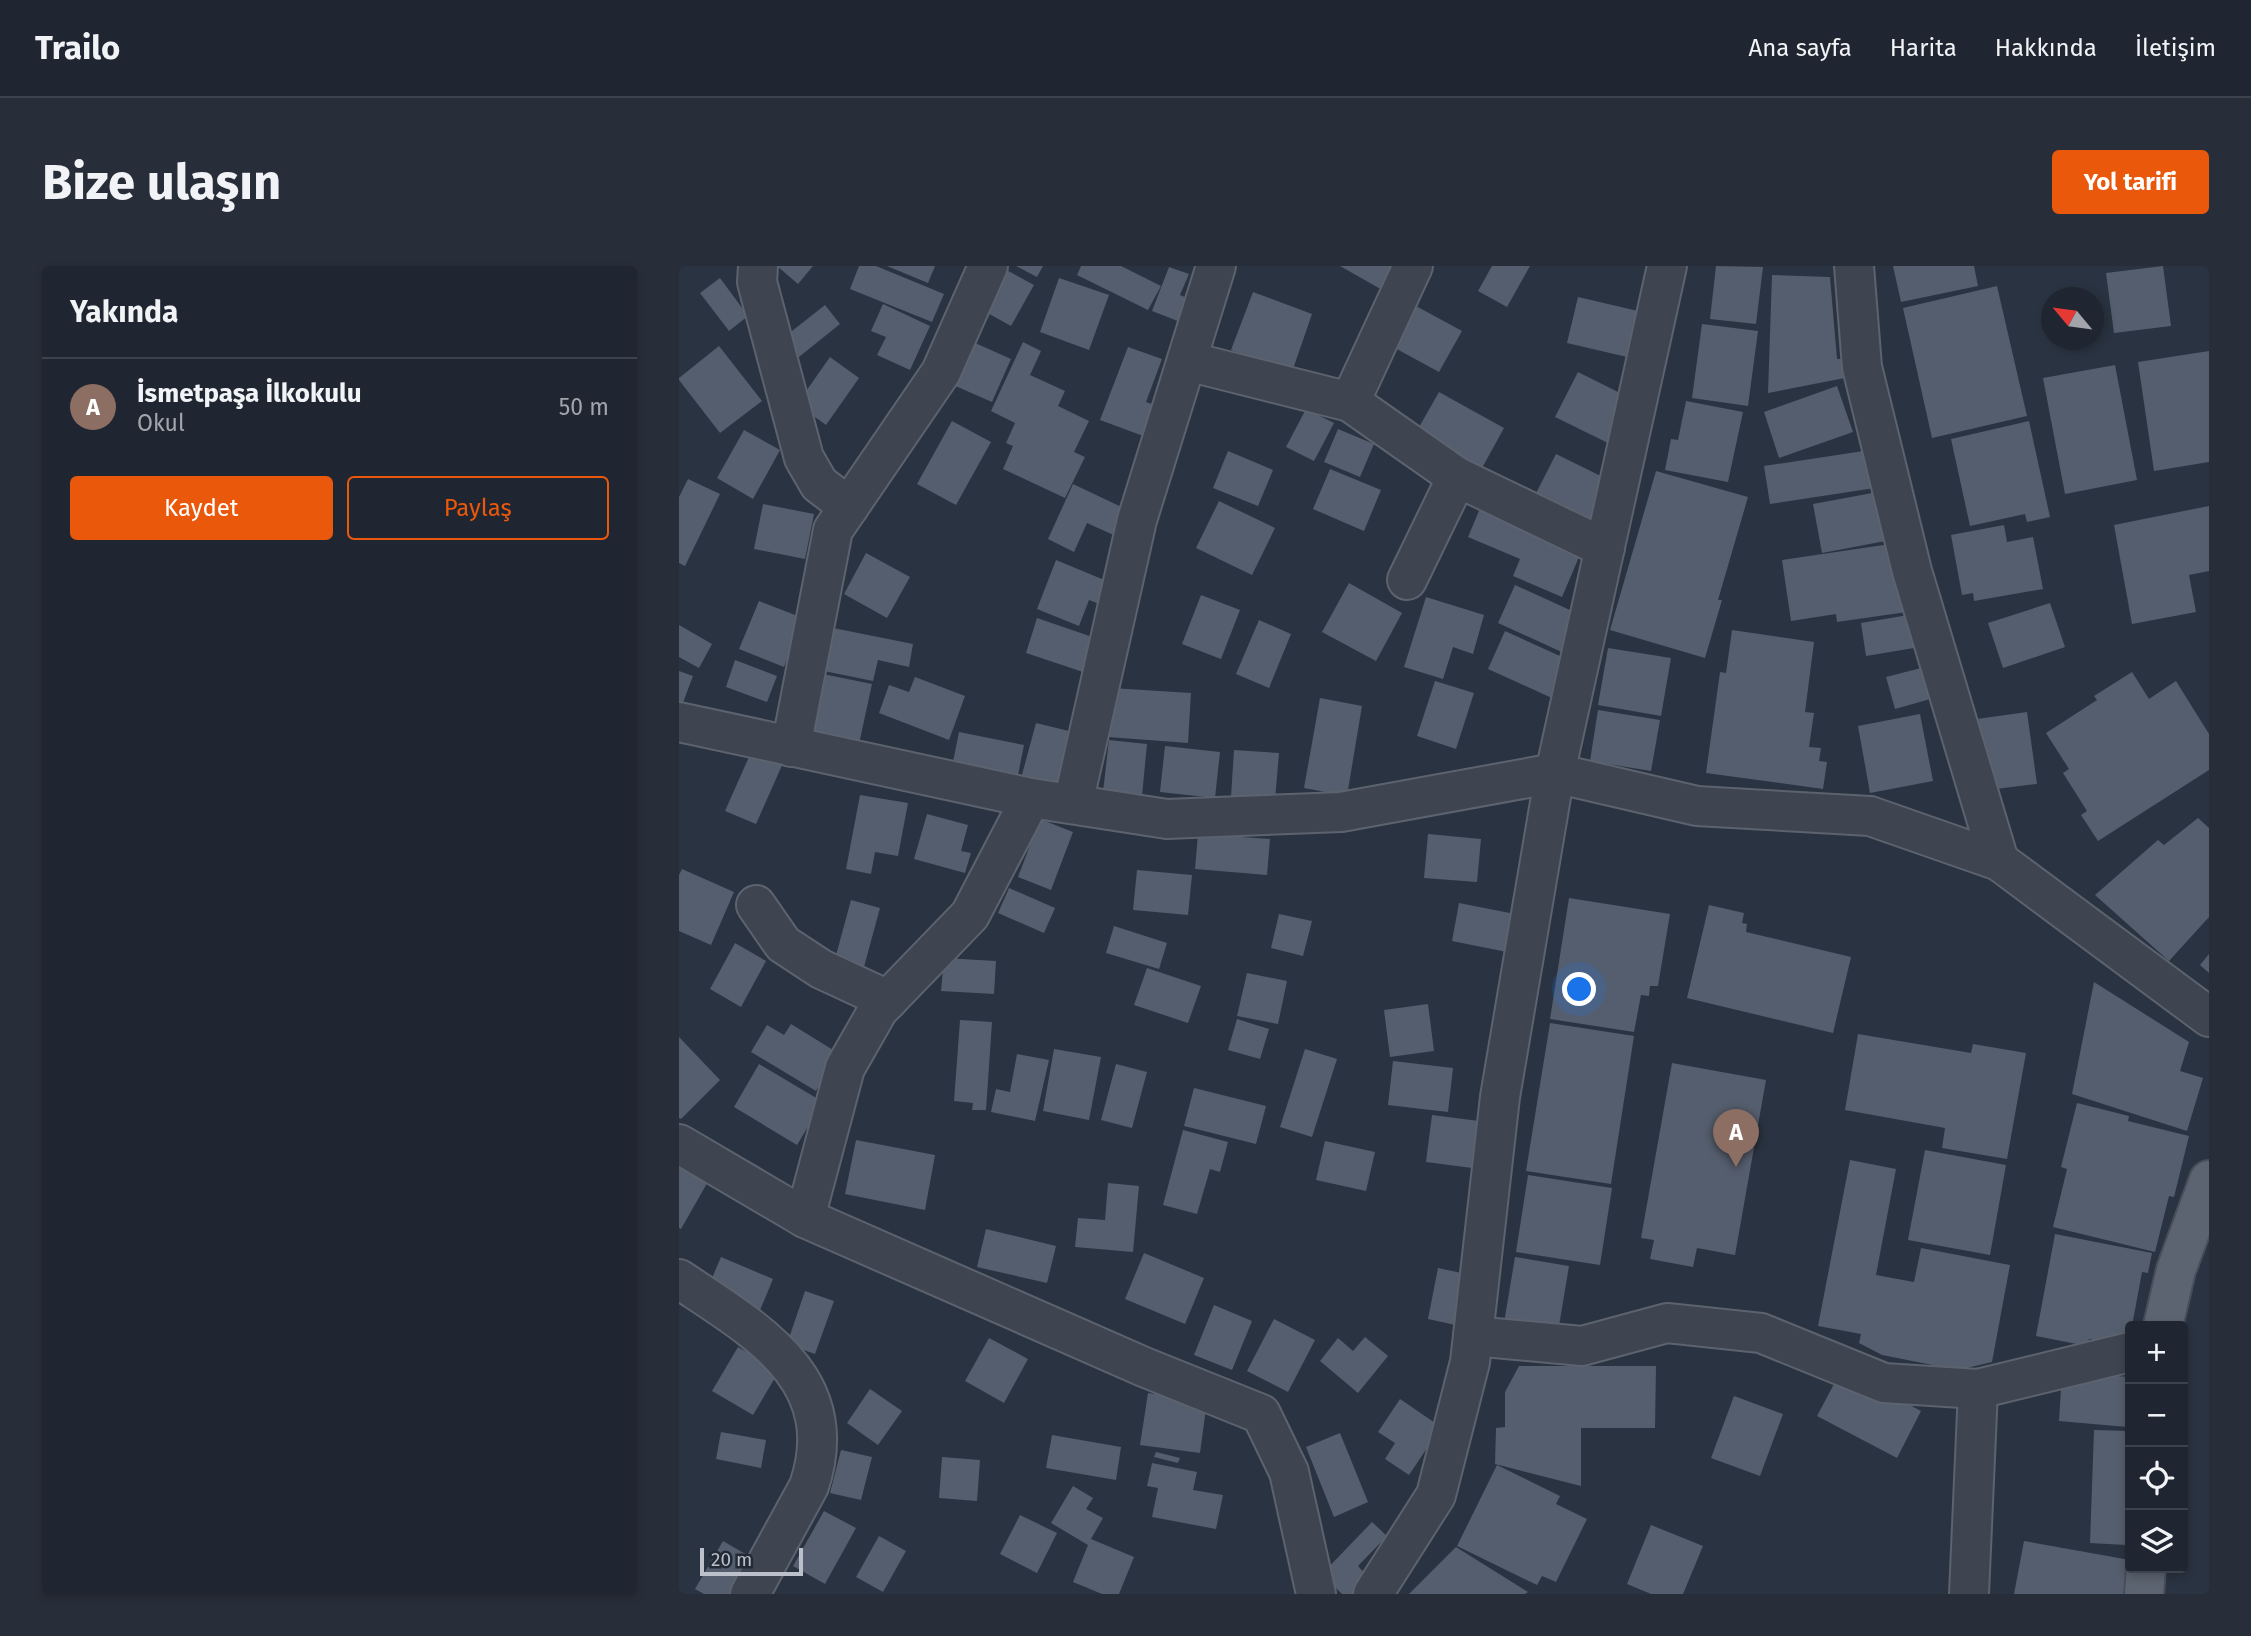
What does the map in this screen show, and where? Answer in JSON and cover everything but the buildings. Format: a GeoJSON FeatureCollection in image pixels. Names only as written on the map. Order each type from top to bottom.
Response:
{"type":"FeatureCollection","features":[{"type":"Feature","properties":{"kind":"main road"},"geometry":{"type":"LineString","coordinates":[[2164,1321],[2176,1270],[2209,1180]]}},
{"type":"Feature","properties":{"kind":"main road"},"geometry":{"type":"LineString","coordinates":[[2144,1594],[2146,1573]]}},
{"type":"Feature","properties":{"kind":"street"},"geometry":{"type":"LineString","coordinates":[[758,266],[757,282],[804,458],[819,484],[849,507]]}},
{"type":"Feature","properties":{"kind":"street"},"geometry":{"type":"LineString","coordinates":[[791,747],[833,530],[941,372],[988,266]]}},
{"type":"Feature","properties":{"kind":"street"},"geometry":{"type":"LineString","coordinates":[[1073,804],[1137,520],[1216,266]]}},
{"type":"Feature","properties":{"kind":"street"},"geometry":{"type":"LineString","coordinates":[[1350,402],[1413,266]]}},
{"type":"Feature","properties":{"kind":"street"},"geometry":{"type":"LineString","coordinates":[[1373,1594],[1436,1495],[1470,1362],[1500,1097],[1555,773],[1667,266]]}},
{"type":"Feature","properties":{"kind":"street"},"geometry":{"type":"LineString","coordinates":[[1854,266],[1862,367],[1912,571],[1999,862]]}},
{"type":"Feature","properties":{"kind":"street"},"geometry":{"type":"LineString","coordinates":[[1187,361],[1350,402],[1457,477],[1605,548]]}},
{"type":"Feature","properties":{"kind":"street"},"geometry":{"type":"LineString","coordinates":[[1407,580],[1457,477]]}},
{"type":"Feature","properties":{"kind":"street"},"geometry":{"type":"LineString","coordinates":[[679,722],[1031,798],[1167,819],[1341,812],[1555,773],[1697,806],[1870,816],[1999,862],[2209,1017]]}},
{"type":"Feature","properties":{"kind":"street"},"geometry":{"type":"LineString","coordinates":[[805,1218],[845,1068],[878,1010],[970,915],[1031,798]]}},
{"type":"Feature","properties":{"kind":"street"},"geometry":{"type":"LineString","coordinates":[[755,905],[783,944],[821,969],[888,1000]]}},
{"type":"Feature","properties":{"kind":"street"},"geometry":{"type":"LineString","coordinates":[[679,1144],[805,1218],[1145,1367],[1261,1413],[1289,1472],[1316,1594]]}},
{"type":"Feature","properties":{"kind":"street"},"geometry":{"type":"LineString","coordinates":[[679,1279],[762,1335],[795,1372],[814,1411],[817,1433],[815,1469],[809,1486],[750,1594]]}},
{"type":"Feature","properties":{"kind":"street"},"geometry":{"type":"LineString","coordinates":[[1473,1336],[1582,1346],[1667,1324],[1761,1333],[1884,1383],[1978,1389],[2125,1353]]}},
{"type":"Feature","properties":{"kind":"street"},"geometry":{"type":"LineString","coordinates":[[1969,1594],[1978,1389]]}},
{"type":"Feature","properties":{"kind":"place","name":"İsmetpaşa İlkokulu"},"geometry":{"type":"Point","coordinates":[1736,1167]}}]}
